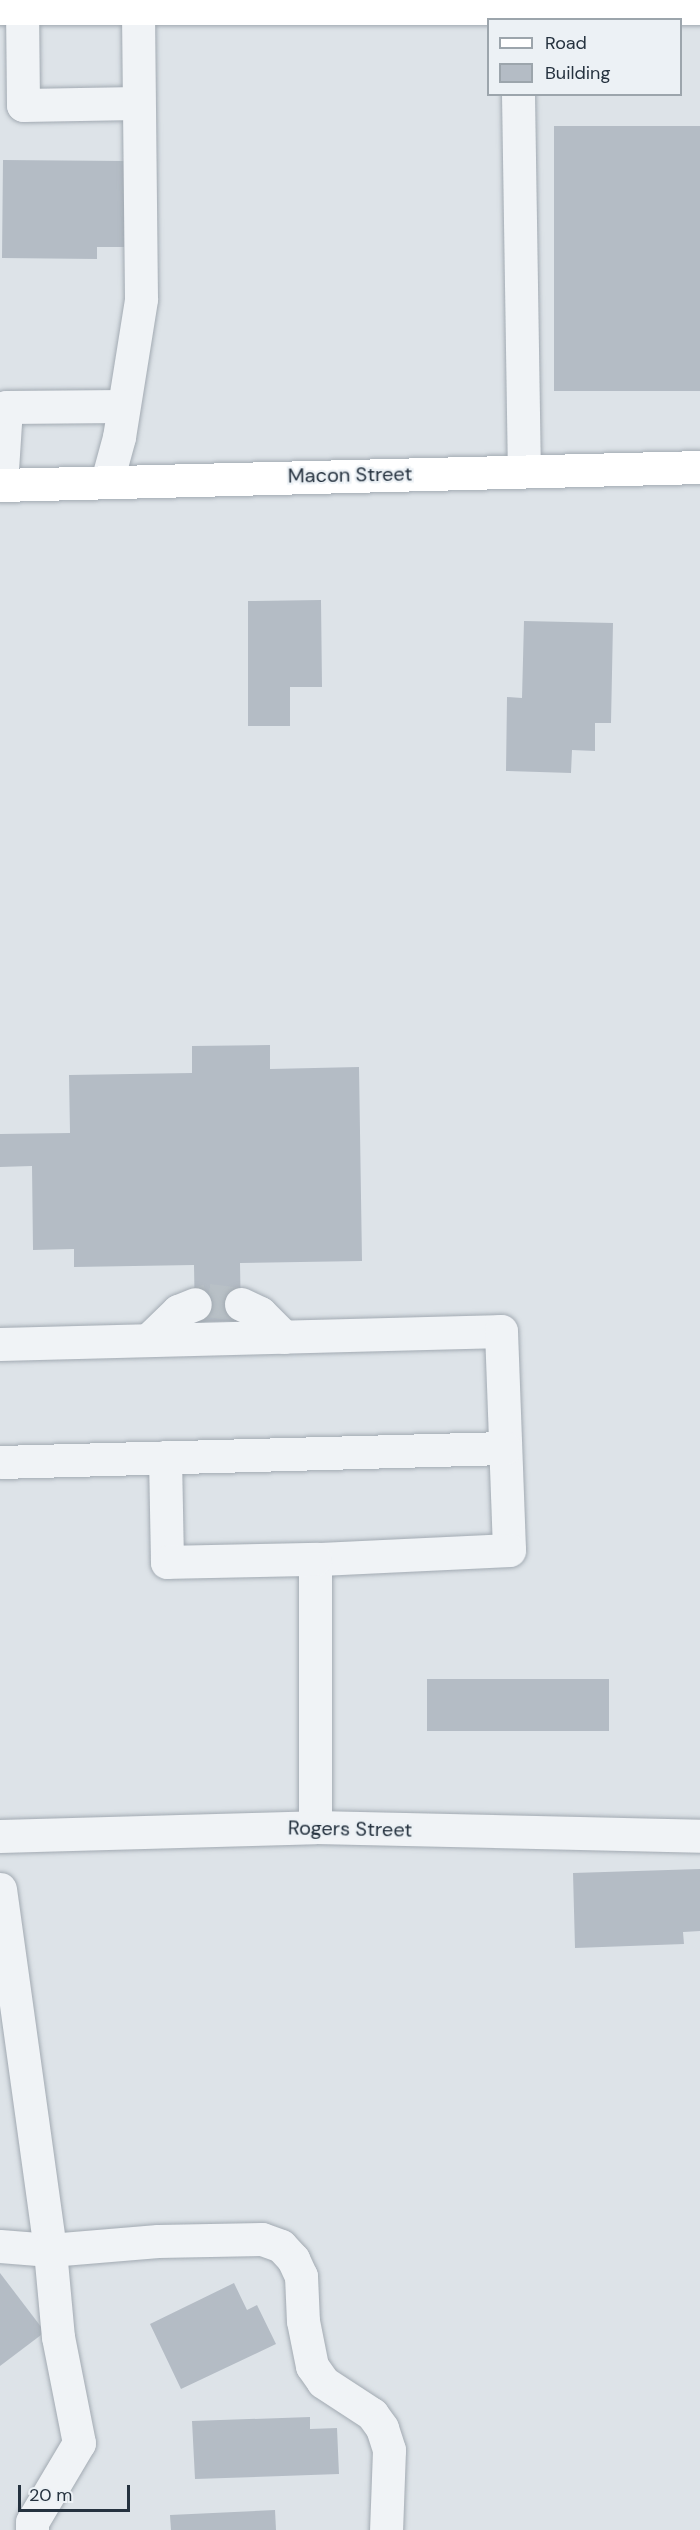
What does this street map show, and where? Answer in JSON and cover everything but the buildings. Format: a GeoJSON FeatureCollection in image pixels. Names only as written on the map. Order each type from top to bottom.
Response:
{"type":"FeatureCollection","features":[{"type":"Feature","properties":{"kind":"main road"},"geometry":{"type":"LineString","coordinates":[[11,8],[517,14],[700,8]]}},
{"type":"Feature","properties":{"kind":"main road","name":"Macon Street"},"geometry":{"type":"LineString","coordinates":[[0,485],[700,467]]}},
{"type":"Feature","properties":{"kind":"street"},"geometry":{"type":"LineString","coordinates":[[11,8],[23,105],[137,103]]}},
{"type":"Feature","properties":{"kind":"street"},"geometry":{"type":"LineString","coordinates":[[107,481],[123,406],[141,299],[137,103],[138,8]]}},
{"type":"Feature","properties":{"kind":"street"},"geometry":{"type":"LineString","coordinates":[[518,96],[524,471]]}},
{"type":"Feature","properties":{"kind":"street"},"geometry":{"type":"LineString","coordinates":[[0,485],[6,407],[123,406]]}},
{"type":"Feature","properties":{"kind":"street"},"geometry":{"type":"LineString","coordinates":[[148,1340],[178,1311],[195,1304]]}},
{"type":"Feature","properties":{"kind":"street"},"geometry":{"type":"LineString","coordinates":[[241,1304],[260,1313],[284,1337]]}},
{"type":"Feature","properties":{"kind":"street"},"geometry":{"type":"LineString","coordinates":[[0,1344],[501,1331],[509,1550],[315,1559],[167,1562],[165,1457]]}},
{"type":"Feature","properties":{"kind":"street"},"geometry":{"type":"LineString","coordinates":[[0,1462],[505,1448]]}},
{"type":"Feature","properties":{"kind":"street"},"geometry":{"type":"LineString","coordinates":[[315,1559],[315,1827]]}},
{"type":"Feature","properties":{"kind":"street","name":"Rogers Street"},"geometry":{"type":"LineString","coordinates":[[0,1836],[315,1827],[700,1836]]}},
{"type":"Feature","properties":{"kind":"street"},"geometry":{"type":"LineString","coordinates":[[0,1889],[50,2250],[58,2337],[79,2444],[32,2522],[32,2530]]}},
{"type":"Feature","properties":{"kind":"street"},"geometry":{"type":"LineString","coordinates":[[0,2246],[50,2250],[242,2239],[262,2239],[281,2246],[293,2259],[300,2276],[303,2321],[312,2366],[323,2382],[372,2414],[382,2428],[388,2450],[386,2530]]}},
{"type":"Feature","properties":{"kind":"tunnel"},"geometry":{"type":"LineString","coordinates":[[195,1304],[208,1300],[241,1304]]}}]}
